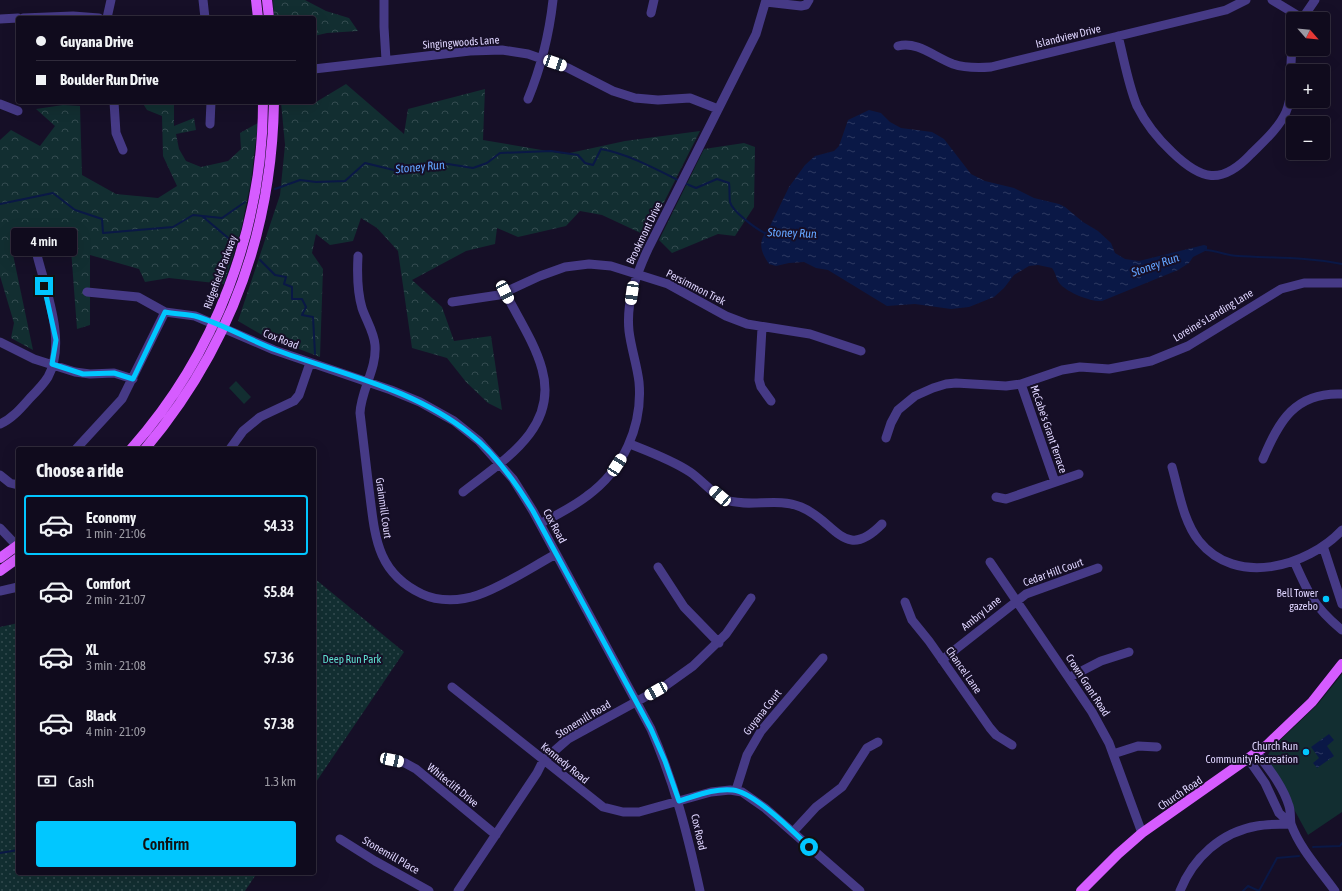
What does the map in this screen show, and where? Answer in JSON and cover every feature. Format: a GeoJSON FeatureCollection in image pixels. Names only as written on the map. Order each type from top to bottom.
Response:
{"type":"FeatureCollection","features":[{"type":"Feature","properties":{"kind":"main road"},"geometry":{"type":"LineString","coordinates":[[256,0],[258,16]]}},
{"type":"Feature","properties":{"kind":"main road"},"geometry":{"type":"LineString","coordinates":[[267,0],[269,16]]}},
{"type":"Feature","properties":{"kind":"main road","name":"Ridgefield Parkway"},"geometry":{"type":"LineString","coordinates":[[133,447],[175,391],[191,366],[213,324],[234,272],[248,224],[261,146],[262,104]]}},
{"type":"Feature","properties":{"kind":"main road","name":"Ridgefield Parkway"},"geometry":{"type":"LineString","coordinates":[[146,447],[190,389],[224,328],[244,278],[262,216],[270,168],[274,104]]}},
{"type":"Feature","properties":{"kind":"main road"},"geometry":{"type":"LineString","coordinates":[[0,558],[16,547]]}},
{"type":"Feature","properties":{"kind":"main road"},"geometry":{"type":"LineString","coordinates":[[0,571],[16,559]]}},
{"type":"Feature","properties":{"kind":"main road","name":"Church Road"},"geometry":{"type":"LineString","coordinates":[[1081,891],[1118,854],[1142,834],[1249,760],[1295,720],[1312,702],[1342,664]]}},
{"type":"Feature","properties":{"kind":"street"},"geometry":{"type":"LineString","coordinates":[[107,16],[111,0]]}},
{"type":"Feature","properties":{"kind":"street"},"geometry":{"type":"LineString","coordinates":[[203,0],[205,16]]}},
{"type":"Feature","properties":{"kind":"street"},"geometry":{"type":"LineString","coordinates":[[384,0],[386,60]]}},
{"type":"Feature","properties":{"kind":"street"},"geometry":{"type":"LineString","coordinates":[[528,99],[543,59],[554,0]]}},
{"type":"Feature","properties":{"kind":"street"},"geometry":{"type":"LineString","coordinates":[[651,13],[654,0]]}},
{"type":"Feature","properties":{"kind":"street"},"geometry":{"type":"LineString","coordinates":[[766,1],[801,6],[806,4],[809,0]]}},
{"type":"Feature","properties":{"kind":"street","name":"Islandview Drive"},"geometry":{"type":"LineString","coordinates":[[898,46],[908,44],[954,64],[980,68],[999,65],[1226,10],[1246,0]]}},
{"type":"Feature","properties":{"kind":"street"},"geometry":{"type":"LineString","coordinates":[[1272,0],[1291,12]]}},
{"type":"Feature","properties":{"kind":"street"},"geometry":{"type":"LineString","coordinates":[[1307,12],[1315,0]]}},
{"type":"Feature","properties":{"kind":"street","name":"Brookmont Drive"},"geometry":{"type":"LineString","coordinates":[[540,524],[582,500],[599,487],[617,465],[630,444],[639,407],[638,381],[629,330],[632,293],[638,273],[678,188],[756,34],[766,1]]}},
{"type":"Feature","properties":{"kind":"street"},"geometry":{"type":"LineString","coordinates":[[0,19],[16,18]]}},
{"type":"Feature","properties":{"kind":"street"},"geometry":{"type":"LineString","coordinates":[[1118,36],[1132,90],[1147,123],[1156,137],[1189,168],[1203,174],[1225,174],[1239,166],[1283,119],[1290,101],[1291,56]]}},
{"type":"Feature","properties":{"kind":"street","name":"Singingwoods Lane"},"geometry":{"type":"LineString","coordinates":[[316,68],[489,50],[522,53],[568,68],[621,94],[649,100],[690,98],[718,109]]}},
{"type":"Feature","properties":{"kind":"street"},"geometry":{"type":"LineString","coordinates":[[0,104],[18,111]]}},
{"type":"Feature","properties":{"kind":"street"},"geometry":{"type":"LineString","coordinates":[[114,104],[116,133],[123,150]]}},
{"type":"Feature","properties":{"kind":"street"},"geometry":{"type":"LineString","coordinates":[[210,124],[211,104]]}},
{"type":"Feature","properties":{"kind":"street"},"geometry":{"type":"LineString","coordinates":[[0,424],[14,416],[45,382],[52,364],[56,345],[55,332],[37,255]]}},
{"type":"Feature","properties":{"kind":"street","name":"Grainmill Court"},"geometry":{"type":"LineString","coordinates":[[358,256],[357,275],[361,302],[375,345],[374,363],[360,413],[374,529],[381,556],[390,570],[400,581],[425,596],[450,600],[464,599],[488,591],[556,554]]}},
{"type":"Feature","properties":{"kind":"street","name":"Persimmon Trek"},"geometry":{"type":"LineString","coordinates":[[452,302],[480,299],[505,292],[553,271],[579,265],[611,266],[638,273],[668,284],[733,319],[762,328],[810,334],[861,351]]}},
{"type":"Feature","properties":{"kind":"street","name":"Loreine's Landing Lane"},"geometry":{"type":"LineString","coordinates":[[886,438],[891,423],[898,410],[915,396],[933,388],[956,383],[1006,386],[1021,384],[1062,370],[1080,367],[1109,369],[1151,361],[1188,346],[1281,289],[1304,283],[1342,283]]}},
{"type":"Feature","properties":{"kind":"street"},"geometry":{"type":"LineString","coordinates":[[78,447],[122,399],[165,312],[138,297],[87,292]]}},
{"type":"Feature","properties":{"kind":"street"},"geometry":{"type":"LineString","coordinates":[[463,492],[519,447],[532,433],[541,414],[545,393],[544,378],[539,360],[505,292]]}},
{"type":"Feature","properties":{"kind":"street","name":"Cox Road"},"geometry":{"type":"LineString","coordinates":[[165,312],[194,316],[274,350],[408,397],[454,421],[479,441],[499,463],[523,495],[540,524],[636,702],[665,761],[679,801],[699,891]]}},
{"type":"Feature","properties":{"kind":"street"},"geometry":{"type":"LineString","coordinates":[[762,328],[759,380],[761,387],[771,401]]}},
{"type":"Feature","properties":{"kind":"street"},"geometry":{"type":"LineString","coordinates":[[0,342],[34,359],[83,374],[114,373],[133,379]]}},
{"type":"Feature","properties":{"kind":"street"},"geometry":{"type":"LineString","coordinates":[[231,447],[240,434],[260,417],[294,402],[300,395],[310,362]]}},
{"type":"Feature","properties":{"kind":"street","name":"McCabe's Grant Terrace"},"geometry":{"type":"LineString","coordinates":[[1021,384],[1055,482]]}},
{"type":"Feature","properties":{"kind":"street"},"geometry":{"type":"LineString","coordinates":[[1263,459],[1274,433],[1285,416],[1299,404],[1326,394],[1342,394]]}},
{"type":"Feature","properties":{"kind":"street"},"geometry":{"type":"LineString","coordinates":[[630,444],[681,466],[725,499],[741,503],[775,502],[792,504],[810,511],[838,534],[847,539],[854,541],[865,540],[882,524]]}},
{"type":"Feature","properties":{"kind":"street"},"geometry":{"type":"LineString","coordinates":[[1172,467],[1188,523],[1199,541],[1214,556],[1234,565],[1255,568],[1276,566],[1294,561],[1323,546],[1342,530]]}},
{"type":"Feature","properties":{"kind":"street"},"geometry":{"type":"LineString","coordinates":[[996,497],[1006,499],[1012,498],[1079,474]]}},
{"type":"Feature","properties":{"kind":"street"},"geometry":{"type":"LineString","coordinates":[[0,475],[10,483],[16,484]]}},
{"type":"Feature","properties":{"kind":"street"},"geometry":{"type":"LineString","coordinates":[[0,528],[16,544]]}},
{"type":"Feature","properties":{"kind":"street"},"geometry":{"type":"LineString","coordinates":[[1323,546],[1342,604]]}},
{"type":"Feature","properties":{"kind":"street"},"geometry":{"type":"LineString","coordinates":[[1294,561],[1310,597],[1342,630]]}},
{"type":"Feature","properties":{"kind":"street","name":"Crown Grant Road"},"geometry":{"type":"LineString","coordinates":[[990,562],[1070,677],[1092,712],[1113,754],[1142,834]]}},
{"type":"Feature","properties":{"kind":"street"},"geometry":{"type":"LineString","coordinates":[[658,567],[684,607],[719,643]]}},
{"type":"Feature","properties":{"kind":"street","name":"Cedar Hill Court"},"geometry":{"type":"LineString","coordinates":[[1017,600],[1033,590],[1098,568]]}},
{"type":"Feature","properties":{"kind":"street"},"geometry":{"type":"LineString","coordinates":[[0,591],[16,587]]}},
{"type":"Feature","properties":{"kind":"street","name":"Stonemill Road"},"geometry":{"type":"LineString","coordinates":[[458,891],[537,773],[543,761],[568,739],[679,677],[719,643],[751,598]]}},
{"type":"Feature","properties":{"kind":"street","name":"Ambry Lane"},"geometry":{"type":"LineString","coordinates":[[942,660],[1017,600]]}},
{"type":"Feature","properties":{"kind":"street","name":"Chancel Lane"},"geometry":{"type":"LineString","coordinates":[[905,602],[912,620],[990,728],[996,735],[1012,745]]}},
{"type":"Feature","properties":{"kind":"street"},"geometry":{"type":"LineString","coordinates":[[1070,677],[1101,661],[1129,652]]}},
{"type":"Feature","properties":{"kind":"street","name":"Guyana Court"},"geometry":{"type":"LineString","coordinates":[[736,790],[747,755],[761,731],[823,658]]}},
{"type":"Feature","properties":{"kind":"street","name":"Kennedy Road"},"geometry":{"type":"LineString","coordinates":[[452,687],[595,802],[614,811],[639,812],[711,792],[736,790]]}},
{"type":"Feature","properties":{"kind":"street"},"geometry":{"type":"LineString","coordinates":[[793,832],[816,807],[842,787],[867,748],[878,742]]}},
{"type":"Feature","properties":{"kind":"street"},"geometry":{"type":"LineString","coordinates":[[1113,754],[1138,746],[1156,747]]}},
{"type":"Feature","properties":{"kind":"street"},"geometry":{"type":"LineString","coordinates":[[1257,753],[1272,773],[1289,806],[1291,824]]}},
{"type":"Feature","properties":{"kind":"street","name":"Whiteclift Drive"},"geometry":{"type":"LineString","coordinates":[[392,760],[406,763],[416,770],[496,835]]}},
{"type":"Feature","properties":{"kind":"street"},"geometry":{"type":"LineString","coordinates":[[1249,760],[1265,783],[1279,812],[1291,824],[1303,846],[1335,891]]}},
{"type":"Feature","properties":{"kind":"street"},"geometry":{"type":"LineString","coordinates":[[736,790],[753,798],[860,891]]}},
{"type":"Feature","properties":{"kind":"street"},"geometry":{"type":"LineString","coordinates":[[1180,891],[1195,862],[1224,838],[1239,830],[1256,826],[1291,824]]}},
{"type":"Feature","properties":{"kind":"street","name":"Stonemill Place"},"geometry":{"type":"LineString","coordinates":[[340,839],[375,861],[430,891]]}},
{"type":"Feature","properties":{"kind":"green space"},"geometry":{"type":"Polygon","coordinates":[[[273,0],[305,0],[326,11],[349,18],[358,31],[327,33],[316,36],[316,16],[274,16],[273,0]]]}},
{"type":"Feature","properties":{"kind":"green space"},"geometry":{"type":"Polygon","coordinates":[[[346,84],[404,134],[408,109],[485,89],[483,140],[565,154],[625,141],[700,131],[647,236],[602,215],[580,211],[566,226],[518,237],[497,228],[495,244],[466,251],[412,280],[442,307],[454,341],[491,336],[502,410],[488,403],[466,382],[447,358],[412,348],[398,251],[377,228],[361,218],[353,241],[330,245],[316,234],[312,253],[323,269],[320,357],[262,335],[238,321],[280,195],[285,145],[281,104],[316,104],[316,102],[346,84]]]}},
{"type":"Feature","properties":{"kind":"green space"},"geometry":{"type":"Polygon","coordinates":[[[143,104],[174,104],[174,126],[194,118],[196,130],[176,134],[179,149],[186,161],[201,167],[228,161],[241,149],[240,133],[258,123],[251,181],[241,230],[224,284],[169,278],[145,282],[139,269],[90,255],[90,325],[77,329],[70,236],[47,228],[11,245],[33,350],[11,338],[14,323],[0,276],[0,140],[11,130],[40,146],[55,126],[36,109],[63,105],[80,106],[82,175],[116,194],[158,198],[177,186],[163,156],[162,116],[147,110],[143,104]]]}},
{"type":"Feature","properties":{"kind":"green space"},"geometry":{"type":"Polygon","coordinates":[[[744,143],[755,147],[754,207],[735,236],[718,234],[672,253],[659,240],[704,149],[744,143]]]}},
{"type":"Feature","properties":{"kind":"green space"},"geometry":{"type":"Polygon","coordinates":[[[236,381],[251,397],[244,404],[229,388],[236,381]]]}},
{"type":"Feature","properties":{"kind":"green space","name":"Deep Run Park"},"geometry":{"type":"Polygon","coordinates":[[[316,580],[404,652],[316,782],[316,580]]]}},
{"type":"Feature","properties":{"kind":"green space"},"geometry":{"type":"Polygon","coordinates":[[[16,623],[16,875],[256,875],[245,891],[0,891],[0,627],[16,623]]]}},
{"type":"Feature","properties":{"kind":"green space","name":"Church Run Community Recreation"},"geometry":{"type":"Polygon","coordinates":[[[1342,674],[1342,812],[1308,835],[1266,758],[1273,747],[1317,705],[1342,674]]]}},
{"type":"Feature","properties":{"kind":"water"},"geometry":{"type":"Polygon","coordinates":[[[869,110],[881,113],[890,122],[901,128],[932,132],[944,139],[971,174],[985,181],[1014,188],[1034,198],[1059,204],[1065,207],[1083,222],[1098,231],[1111,243],[1115,253],[1125,259],[1139,261],[1204,245],[1207,246],[1207,250],[1193,257],[1189,263],[1178,270],[1102,301],[1086,298],[1069,291],[1059,283],[1052,268],[1038,265],[1029,266],[1014,275],[1004,288],[994,297],[969,307],[951,309],[915,304],[887,306],[828,270],[816,268],[804,262],[776,266],[769,264],[763,253],[761,244],[762,240],[789,187],[805,165],[815,156],[834,151],[839,146],[848,120],[869,110]]]}},
{"type":"Feature","properties":{"kind":"water"},"geometry":{"type":"Polygon","coordinates":[[[1329,734],[1334,740],[1327,746],[1334,756],[1317,768],[1313,763],[1319,758],[1311,747],[1329,734]]]}},
{"type":"Feature","properties":{"kind":"waterway","name":"Stoney Run"},"geometry":{"type":"LineString","coordinates":[[275,189],[300,180],[316,182],[345,181],[365,163],[398,171],[448,164],[473,168],[487,163],[500,153],[551,151],[578,155],[585,163],[593,165],[601,149],[631,158],[678,180]]}},
{"type":"Feature","properties":{"kind":"waterway","name":"Stoney Run"},"geometry":{"type":"LineString","coordinates":[[684,183],[696,188],[717,179],[729,183],[730,202],[732,206],[745,219],[765,233]]}},
{"type":"Feature","properties":{"kind":"waterway","name":"Stoney Run"},"geometry":{"type":"LineString","coordinates":[[0,204],[53,193],[75,210],[102,219],[103,233],[173,227],[193,215],[222,218],[245,202]]}},
{"type":"Feature","properties":{"kind":"waterway"},"geometry":{"type":"LineString","coordinates":[[202,216],[233,242]]}},
{"type":"Feature","properties":{"kind":"waterway","name":"Stoney Run"},"geometry":{"type":"LineString","coordinates":[[1205,250],[1234,256],[1303,259],[1342,264]]}},
{"type":"Feature","properties":{"kind":"waterway"},"geometry":{"type":"LineString","coordinates":[[260,260],[275,275],[286,277],[284,284],[292,287],[292,299],[302,299],[306,307],[302,315],[313,317],[315,354]]}},
{"type":"Feature","properties":{"kind":"waterway"},"geometry":{"type":"LineString","coordinates":[[1313,847],[1340,846],[1342,843]]}},
{"type":"Feature","properties":{"kind":"waterway"},"geometry":{"type":"LineString","coordinates":[[0,853],[16,850]]}},
{"type":"Feature","properties":{"kind":"waterway"},"geometry":{"type":"LineString","coordinates":[[1243,891],[1248,886],[1259,891],[1277,858],[1299,856]]}},
{"type":"Feature","properties":{"kind":"place","name":"Bell Tower gazebo"},"geometry":{"type":"Point","coordinates":[1326,599]}},
{"type":"Feature","properties":{"kind":"place","name":"Church Run Community Recreation"},"geometry":{"type":"Point","coordinates":[1306,752]}},
{"type":"Feature","properties":{"kind":"route"},"geometry":{"type":"LineString","coordinates":[[44,286],[56,340],[55,354],[52,364],[75,372],[90,374],[107,372],[133,379],[165,312],[194,316],[274,350],[392,390],[420,402],[454,421],[479,441],[492,455],[512,479],[533,511],[651,729],[665,761],[679,801],[721,790],[734,790],[742,792],[753,798],[809,847]]}}]}
